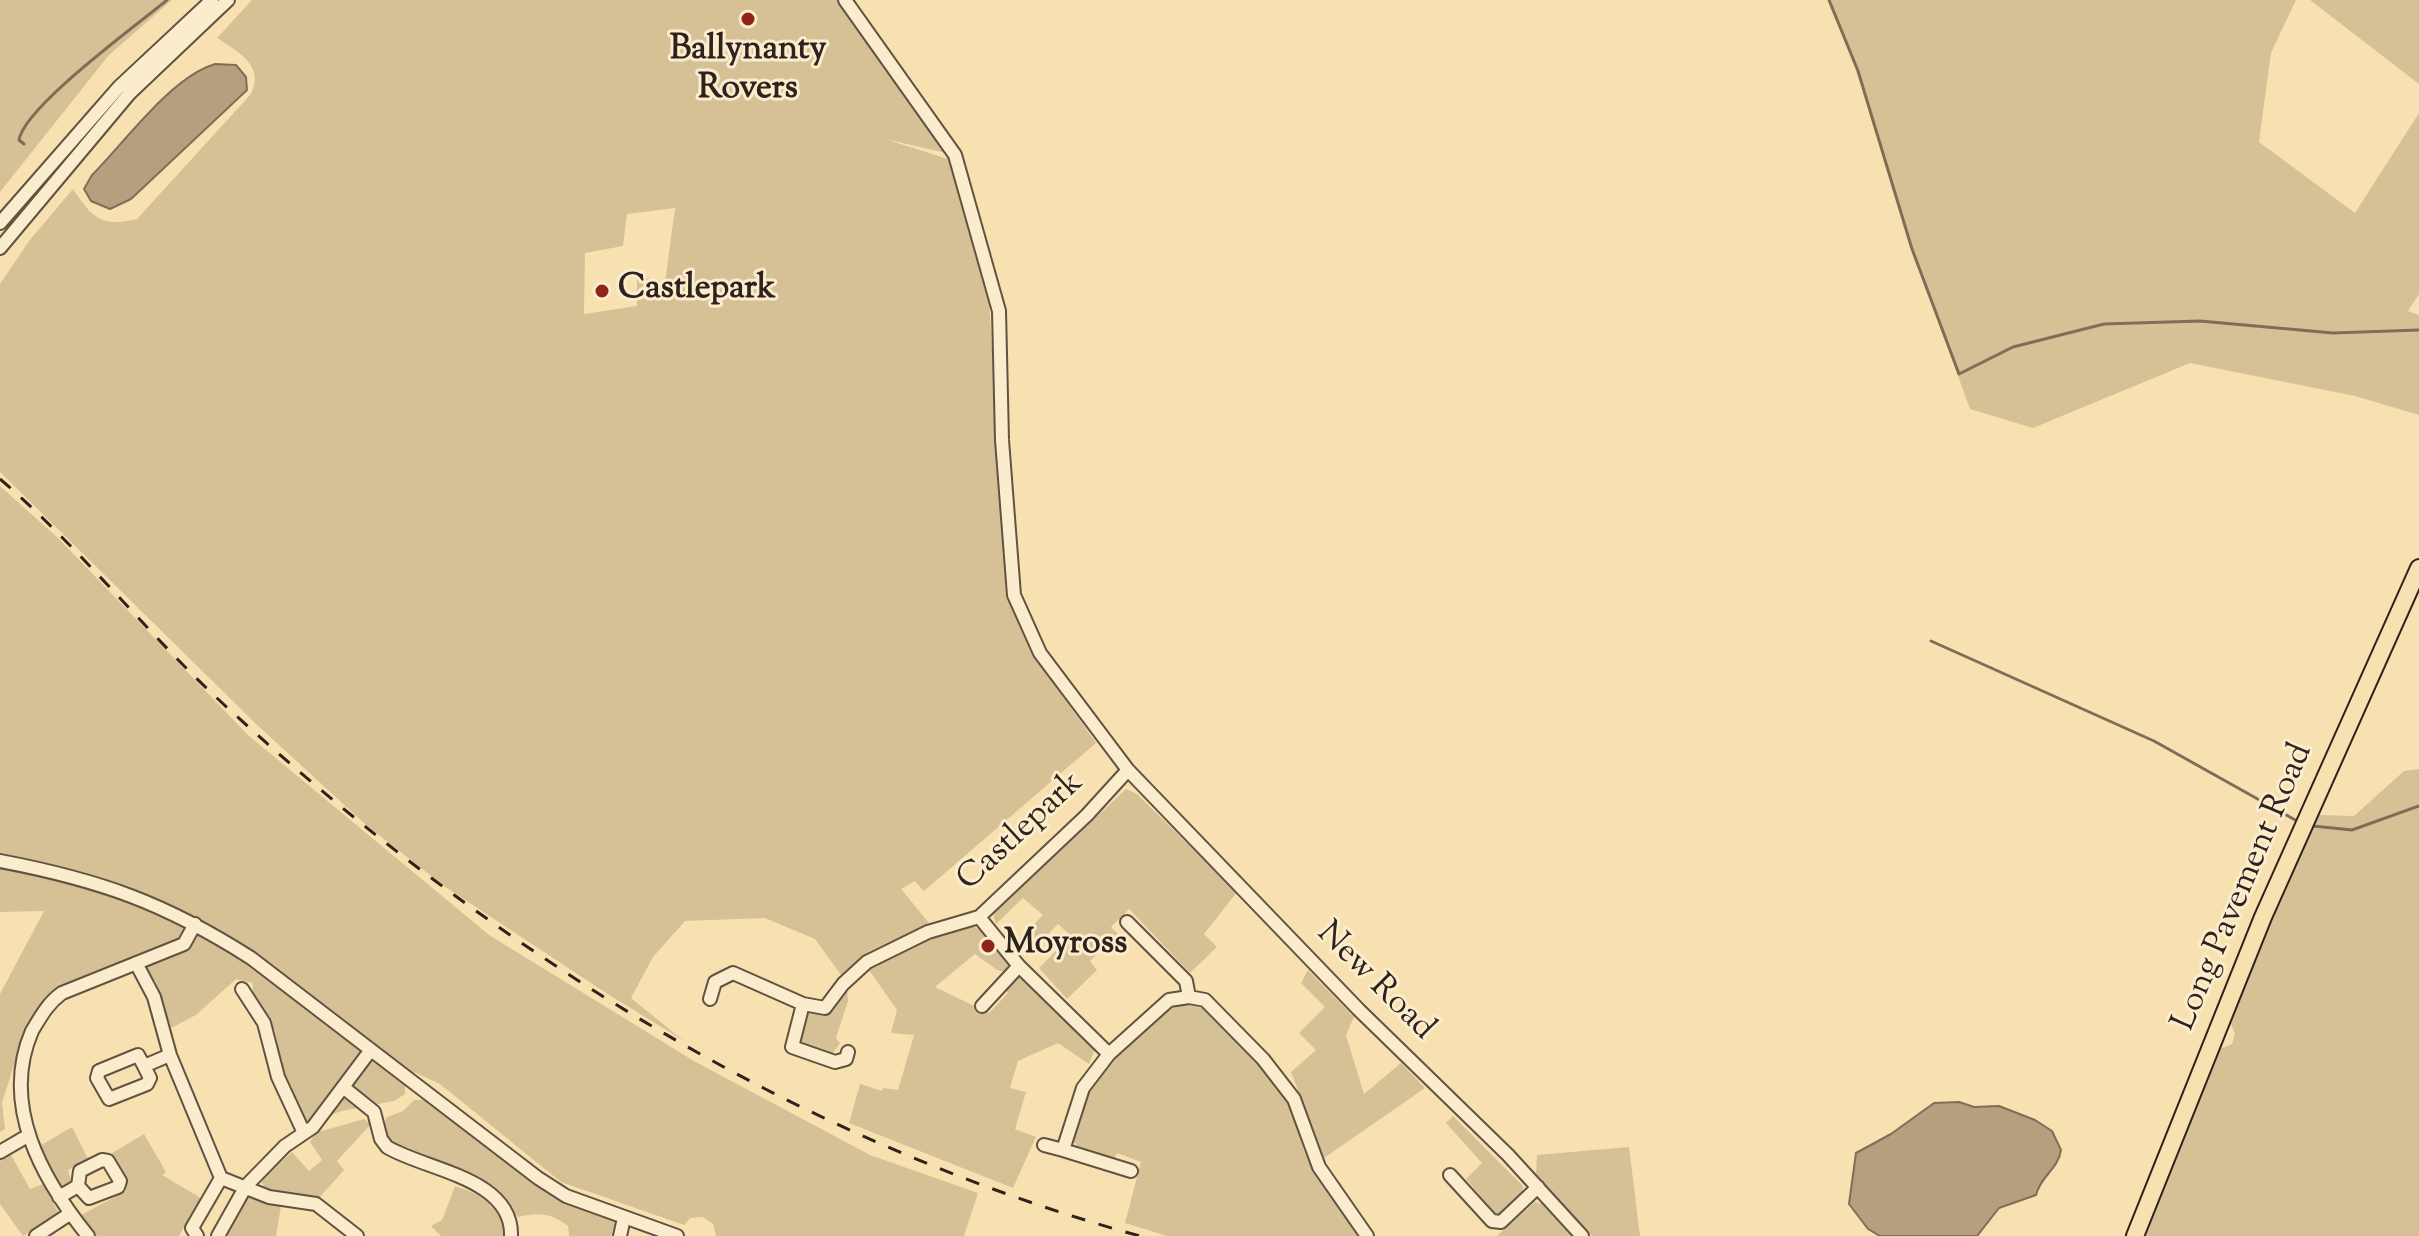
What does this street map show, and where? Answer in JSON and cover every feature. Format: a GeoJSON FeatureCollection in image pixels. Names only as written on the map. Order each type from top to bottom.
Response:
{"type":"FeatureCollection","features":[{"type":"Feature","properties":{"kind":"main road","name":"Long Pavement Road"},"geometry":{"type":"LineString","coordinates":[[2135,1236],[2263,917],[2419,568]]}},
{"type":"Feature","properties":{"kind":"street"},"geometry":{"type":"LineString","coordinates":[[0,223],[119,87],[212,0]]}},
{"type":"Feature","properties":{"kind":"street"},"geometry":{"type":"LineString","coordinates":[[0,248],[129,94],[228,0]]}},
{"type":"Feature","properties":{"kind":"street","name":"New Road"},"geometry":{"type":"LineString","coordinates":[[845,0],[955,155],[999,311],[1002,440],[1014,595],[1040,653],[1128,770],[1359,1010],[1538,1187],[1582,1236]]}},
{"type":"Feature","properties":{"kind":"street","name":"Castlepark"},"geometry":{"type":"LineString","coordinates":[[803,1004],[825,1008],[855,970],[867,962],[928,932],[979,917],[1087,815],[1128,770]]}},
{"type":"Feature","properties":{"kind":"street"},"geometry":{"type":"LineString","coordinates":[[0,861],[106,885],[195,924],[251,958],[547,1184],[566,1196],[677,1236]]}},
{"type":"Feature","properties":{"kind":"street"},"geometry":{"type":"LineString","coordinates":[[979,917],[1019,966],[1109,1054]]}},
{"type":"Feature","properties":{"kind":"street"},"geometry":{"type":"LineString","coordinates":[[1127,922],[1186,981],[1189,997]]}},
{"type":"Feature","properties":{"kind":"street"},"geometry":{"type":"LineString","coordinates":[[88,1236],[68,1215],[24,1138],[16,1089],[26,1043],[52,1000],[113,971],[184,944],[195,924]]}},
{"type":"Feature","properties":{"kind":"street"},"geometry":{"type":"LineString","coordinates":[[136,963],[154,997],[170,1055],[221,1178],[269,1197],[306,1201],[326,1209],[357,1236]]}},
{"type":"Feature","properties":{"kind":"street"},"geometry":{"type":"LineString","coordinates":[[982,1006],[1019,966]]}},
{"type":"Feature","properties":{"kind":"street"},"geometry":{"type":"LineString","coordinates":[[710,999],[715,982],[733,973],[803,1004],[792,1047],[835,1062],[846,1059],[848,1052]]}},
{"type":"Feature","properties":{"kind":"street"},"geometry":{"type":"LineString","coordinates":[[242,989],[264,1023],[278,1077],[308,1130]]}},
{"type":"Feature","properties":{"kind":"street"},"geometry":{"type":"LineString","coordinates":[[1063,1150],[1085,1084],[1109,1054],[1169,1000],[1189,997],[1205,1000],[1277,1076],[1294,1099],[1319,1167],[1367,1236]]}},
{"type":"Feature","properties":{"kind":"street"},"geometry":{"type":"LineString","coordinates":[[218,1236],[246,1186],[273,1158],[308,1130],[370,1051]]}},
{"type":"Feature","properties":{"kind":"street"},"geometry":{"type":"LineString","coordinates":[[144,1066],[170,1055]]}},
{"type":"Feature","properties":{"kind":"street"},"geometry":{"type":"LineString","coordinates":[[343,1087],[374,1112],[381,1139],[387,1147],[485,1190],[502,1204],[512,1225],[511,1236]]}},
{"type":"Feature","properties":{"kind":"street"},"geometry":{"type":"LineString","coordinates":[[0,1152],[24,1138]]}},
{"type":"Feature","properties":{"kind":"street"},"geometry":{"type":"LineString","coordinates":[[1044,1145],[1131,1171]]}},
{"type":"Feature","properties":{"kind":"street"},"geometry":{"type":"LineString","coordinates":[[1450,1175],[1492,1221],[1501,1222],[1538,1187]]}},
{"type":"Feature","properties":{"kind":"street"},"geometry":{"type":"LineString","coordinates":[[197,1236],[192,1228],[221,1178]]}},
{"type":"Feature","properties":{"kind":"street"},"geometry":{"type":"LineString","coordinates":[[59,1197],[78,1186]]}},
{"type":"Feature","properties":{"kind":"street"},"geometry":{"type":"LineString","coordinates":[[36,1236],[68,1215]]}},
{"type":"Feature","properties":{"kind":"street"},"geometry":{"type":"LineString","coordinates":[[620,1236],[624,1218]]}},
{"type":"Feature","properties":{"kind":"street"},"geometry":{"type":"LineString","coordinates":[[1490,1236],[1492,1221]]}},
{"type":"Feature","properties":{"kind":"shaded area"},"geometry":{"type":"Polygon","coordinates":[[[0,0],[172,0],[109,55],[0,192],[0,0]]]}},
{"type":"Feature","properties":{"kind":"shaded area"},"geometry":{"type":"Polygon","coordinates":[[[252,0],[845,0],[955,155],[885,139],[951,160],[989,300],[1007,590],[1031,652],[1096,743],[924,891],[915,881],[901,889],[929,923],[870,951],[841,975],[815,939],[765,918],[685,921],[653,957],[631,998],[684,1041],[444,886],[365,824],[254,722],[0,472],[0,284],[29,241],[73,189],[99,218],[114,222],[137,219],[251,94],[255,75],[252,67],[241,54],[217,38],[252,0]],[[675,208],[627,214],[623,246],[585,253],[584,314],[637,306],[637,276],[665,282],[675,208]]]}},
{"type":"Feature","properties":{"kind":"shaded area"},"geometry":{"type":"Polygon","coordinates":[[[1829,0],[2296,0],[2271,53],[2259,142],[2355,213],[2419,113],[2419,294],[2408,311],[2419,315],[2419,415],[2355,396],[2190,363],[2033,428],[1970,409],[1912,249],[1858,72],[1829,0]]]}},
{"type":"Feature","properties":{"kind":"shaded area"},"geometry":{"type":"Polygon","coordinates":[[[2310,0],[2419,0],[2419,84],[2310,0]]]}},
{"type":"Feature","properties":{"kind":"shaded area"},"geometry":{"type":"Polygon","coordinates":[[[215,64],[236,65],[246,77],[247,90],[131,199],[110,209],[91,201],[84,189],[92,175],[149,112],[182,82],[215,64]]]}},
{"type":"Feature","properties":{"kind":"shaded area"},"geometry":{"type":"Polygon","coordinates":[[[0,486],[58,538],[248,735],[489,935],[694,1061],[870,1155],[978,1193],[964,1236],[716,1236],[713,1224],[703,1217],[690,1218],[684,1225],[561,1182],[440,1084],[414,1072],[405,1083],[405,1094],[394,1101],[342,1111],[305,1123],[284,1078],[275,1031],[253,999],[253,983],[236,979],[196,1015],[171,1028],[155,980],[122,965],[72,981],[47,996],[23,1036],[2,1103],[5,1129],[0,1132],[0,994],[44,911],[0,912],[0,486]]]}},
{"type":"Feature","properties":{"kind":"shaded area"},"geometry":{"type":"Polygon","coordinates":[[[2419,769],[2419,1236],[2143,1236],[2213,1052],[2232,1044],[2235,1034],[2228,1017],[2319,815],[2354,816],[2404,771],[2419,769]]]}},
{"type":"Feature","properties":{"kind":"shaded area"},"geometry":{"type":"Polygon","coordinates":[[[1126,789],[1137,794],[1237,892],[1204,934],[1217,947],[1190,973],[1129,909],[1111,927],[1118,934],[1090,961],[1097,970],[1067,999],[1039,968],[1071,936],[1058,924],[1027,956],[1015,943],[1043,915],[1023,898],[996,924],[993,914],[1126,789]]]}},
{"type":"Feature","properties":{"kind":"shaded area"},"geometry":{"type":"Polygon","coordinates":[[[963,924],[980,929],[1010,964],[1006,972],[997,970],[975,954],[935,987],[989,1013],[1008,993],[1004,988],[1013,979],[1022,976],[1095,1049],[1089,1064],[1058,1043],[1018,1061],[1010,1088],[1026,1092],[1015,1129],[1036,1137],[1013,1188],[849,1123],[860,1084],[882,1091],[883,1088],[898,1090],[914,1035],[891,1033],[897,1010],[869,970],[963,924]]]}},
{"type":"Feature","properties":{"kind":"shaded area"},"geometry":{"type":"Polygon","coordinates":[[[1308,970],[1354,1017],[1346,1035],[1364,1094],[1401,1063],[1425,1088],[1324,1158],[1291,1072],[1316,1050],[1299,1033],[1325,1007],[1301,983],[1308,970]]]}},
{"type":"Feature","properties":{"kind":"shaded area"},"geometry":{"type":"Polygon","coordinates":[[[847,987],[848,1001],[836,1038],[840,1043],[831,1056],[800,1044],[807,1014],[833,1009],[847,987]]]}},
{"type":"Feature","properties":{"kind":"shaded area"},"geometry":{"type":"Polygon","coordinates":[[[1182,1004],[1206,1009],[1286,1093],[1305,1154],[1357,1236],[1167,1236],[1125,1223],[1141,1162],[1117,1153],[1114,1160],[1083,1151],[1071,1139],[1087,1092],[1106,1063],[1144,1027],[1182,1004]]]}},
{"type":"Feature","properties":{"kind":"shaded area"},"geometry":{"type":"Polygon","coordinates":[[[414,1100],[425,1100],[534,1183],[564,1202],[615,1222],[611,1236],[569,1236],[568,1226],[551,1216],[518,1217],[491,1187],[399,1149],[381,1130],[387,1117],[403,1111],[414,1100]]]}},
{"type":"Feature","properties":{"kind":"shaded area"},"geometry":{"type":"Polygon","coordinates":[[[1959,1102],[1974,1107],[1999,1106],[2035,1120],[2052,1131],[2061,1150],[2057,1163],[2036,1195],[1999,1208],[1977,1236],[1880,1236],[1868,1229],[1849,1204],[1856,1153],[1891,1134],[1934,1103],[1959,1102]]]}},
{"type":"Feature","properties":{"kind":"shaded area"},"geometry":{"type":"Polygon","coordinates":[[[1453,1116],[1523,1186],[1521,1195],[1498,1216],[1466,1179],[1482,1163],[1446,1123],[1453,1116]]]}},
{"type":"Feature","properties":{"kind":"shaded area"},"geometry":{"type":"Polygon","coordinates":[[[364,1119],[371,1124],[337,1161],[344,1170],[320,1197],[279,1195],[271,1192],[260,1180],[292,1152],[309,1171],[322,1160],[310,1142],[315,1133],[364,1119]]]}},
{"type":"Feature","properties":{"kind":"shaded area"},"geometry":{"type":"Polygon","coordinates":[[[72,1127],[88,1159],[68,1170],[72,1185],[63,1188],[38,1147],[72,1127]]]}},
{"type":"Feature","properties":{"kind":"shaded area"},"geometry":{"type":"Polygon","coordinates":[[[144,1134],[166,1172],[162,1175],[201,1198],[179,1236],[97,1236],[81,1215],[126,1191],[126,1181],[112,1153],[144,1134]]]}},
{"type":"Feature","properties":{"kind":"shaded area"},"geometry":{"type":"Polygon","coordinates":[[[1629,1147],[1640,1236],[1592,1236],[1536,1175],[1537,1155],[1629,1147]]]}},
{"type":"Feature","properties":{"kind":"shaded area"},"geometry":{"type":"Polygon","coordinates":[[[11,1155],[30,1189],[43,1184],[58,1212],[57,1216],[23,1236],[0,1204],[0,1161],[11,1155]]]}},
{"type":"Feature","properties":{"kind":"shaded area"},"geometry":{"type":"Polygon","coordinates":[[[455,1186],[482,1197],[496,1209],[501,1217],[504,1236],[441,1236],[431,1226],[442,1220],[455,1186]]]}},
{"type":"Feature","properties":{"kind":"shaded area"},"geometry":{"type":"Polygon","coordinates":[[[250,1194],[281,1206],[276,1236],[225,1236],[250,1194]]]}},
{"type":"Feature","properties":{"kind":"shaded area"},"geometry":{"type":"Polygon","coordinates":[[[1535,1202],[1542,1204],[1572,1236],[1497,1236],[1535,1202]]]}},
{"type":"Feature","properties":{"kind":"waterway"},"geometry":{"type":"LineString","coordinates":[[24,144],[19,140],[40,108],[84,67],[167,0]]}},
{"type":"Feature","properties":{"kind":"waterway"},"geometry":{"type":"LineString","coordinates":[[1829,0],[1858,71],[1912,249],[1959,374],[2013,347],[2104,324],[2200,321],[2333,333],[2419,330]]}},
{"type":"Feature","properties":{"kind":"waterway"},"geometry":{"type":"LineString","coordinates":[[1931,641],[2154,741],[2297,821]]}},
{"type":"Feature","properties":{"kind":"waterway"},"geometry":{"type":"LineString","coordinates":[[2313,826],[2352,830],[2419,806]]}},
{"type":"Feature","properties":{"kind":"railway"},"geometry":{"type":"LineString","coordinates":[[0,479],[60,535],[172,654],[231,711],[331,798],[435,881],[543,957],[655,1028],[770,1092],[890,1148],[1013,1196],[1140,1236]]}},
{"type":"Feature","properties":{"kind":"place","name":"Ballynanty Rovers"},"geometry":{"type":"Point","coordinates":[748,19]}},
{"type":"Feature","properties":{"kind":"place","name":"Castlepark"},"geometry":{"type":"Point","coordinates":[602,291]}},
{"type":"Feature","properties":{"kind":"place","name":"Moyross"},"geometry":{"type":"Point","coordinates":[988,946]}}]}
